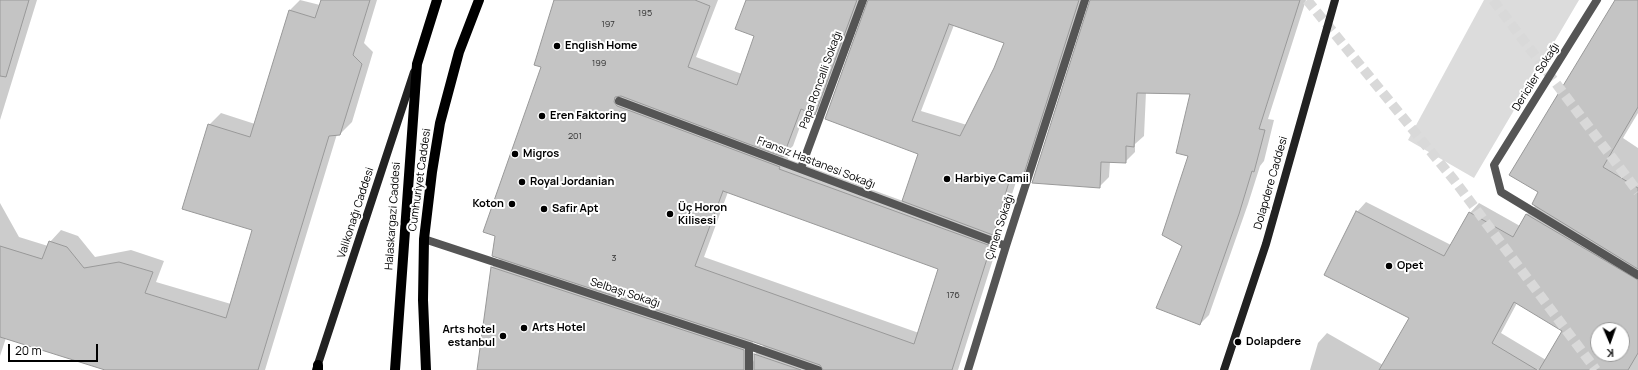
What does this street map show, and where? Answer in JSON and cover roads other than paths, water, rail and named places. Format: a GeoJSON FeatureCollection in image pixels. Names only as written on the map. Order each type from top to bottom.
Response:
{"type":"FeatureCollection","features":[{"type":"Feature","properties":{"kind":"main road"},"geometry":{"type":"LineString","coordinates":[[417,64],[437,0]]}},
{"type":"Feature","properties":{"kind":"main road","name":"Cumhuriyet Caddesi"},"geometry":{"type":"LineString","coordinates":[[426,370],[424,239],[432,172],[440,123],[459,52],[479,0]]}},
{"type":"Feature","properties":{"kind":"main road","name":"Dolapdere Caddesi"},"geometry":{"type":"LineString","coordinates":[[1224,370],[1266,244],[1335,0]]}},
{"type":"Feature","properties":{"kind":"main road","name":"Valikonağı Caddesi"},"geometry":{"type":"LineString","coordinates":[[317,368],[417,64]]}},
{"type":"Feature","properties":{"kind":"main road","name":"Halaskargazi Caddesi"},"geometry":{"type":"LineString","coordinates":[[395,370],[417,64]]}},
{"type":"Feature","properties":{"kind":"street","name":"Papa Roncalli Sokağı"},"geometry":{"type":"LineString","coordinates":[[801,168],[863,0]]}},
{"type":"Feature","properties":{"kind":"street","name":"Çimen Sokağı"},"geometry":{"type":"LineString","coordinates":[[968,370],[1085,0]]}},
{"type":"Feature","properties":{"kind":"street","name":"Dericiler Sokağı"},"geometry":{"type":"LineString","coordinates":[[1597,0],[1494,165],[1500,192],[1638,275]]}},
{"type":"Feature","properties":{"kind":"street","name":"Fransız Hastanesi Sokağı"},"geometry":{"type":"LineString","coordinates":[[619,101],[1006,246]]}},
{"type":"Feature","properties":{"kind":"street","name":"Selbaşı Sokağı"},"geometry":{"type":"LineString","coordinates":[[424,239],[818,370]]}},
{"type":"Feature","properties":{"kind":"street"},"geometry":{"type":"LineString","coordinates":[[749,346],[749,370]]}},
{"type":"Feature","properties":{"kind":"tunnel"},"geometry":{"type":"LineString","coordinates":[[1307,0],[1454,180],[1596,370]]}},
{"type":"Feature","properties":{"kind":"tunnel"},"geometry":{"type":"LineString","coordinates":[[1493,0],[1638,192]]}},
{"type":"Feature","properties":{"kind":"place","name":"English Home"},"geometry":{"type":"Point","coordinates":[557,46]}},
{"type":"Feature","properties":{"kind":"place","name":"Eren Faktoring"},"geometry":{"type":"Point","coordinates":[542,116]}},
{"type":"Feature","properties":{"kind":"place","name":"Migros"},"geometry":{"type":"Point","coordinates":[515,154]}},
{"type":"Feature","properties":{"kind":"place","name":"Harbiye Camii"},"geometry":{"type":"Point","coordinates":[947,179]}},
{"type":"Feature","properties":{"kind":"place","name":"Royal Jordanian"},"geometry":{"type":"Point","coordinates":[522,182]}},
{"type":"Feature","properties":{"kind":"place","name":"Koton"},"geometry":{"type":"Point","coordinates":[512,204]}},
{"type":"Feature","properties":{"kind":"place","name":"Safir Apt"},"geometry":{"type":"Point","coordinates":[544,209]}},
{"type":"Feature","properties":{"kind":"place","name":"Üç Horon Kilisesi"},"geometry":{"type":"Point","coordinates":[670,214]}},
{"type":"Feature","properties":{"kind":"place","name":"Opet"},"geometry":{"type":"Point","coordinates":[1389,266]}},
{"type":"Feature","properties":{"kind":"place","name":"Arts Hotel"},"geometry":{"type":"Point","coordinates":[524,328]}},
{"type":"Feature","properties":{"kind":"place","name":"Arts hotel estanbul"},"geometry":{"type":"Point","coordinates":[503,336]}},
{"type":"Feature","properties":{"kind":"place","name":"Dolapdere"},"geometry":{"type":"Point","coordinates":[1238,342]}}]}
